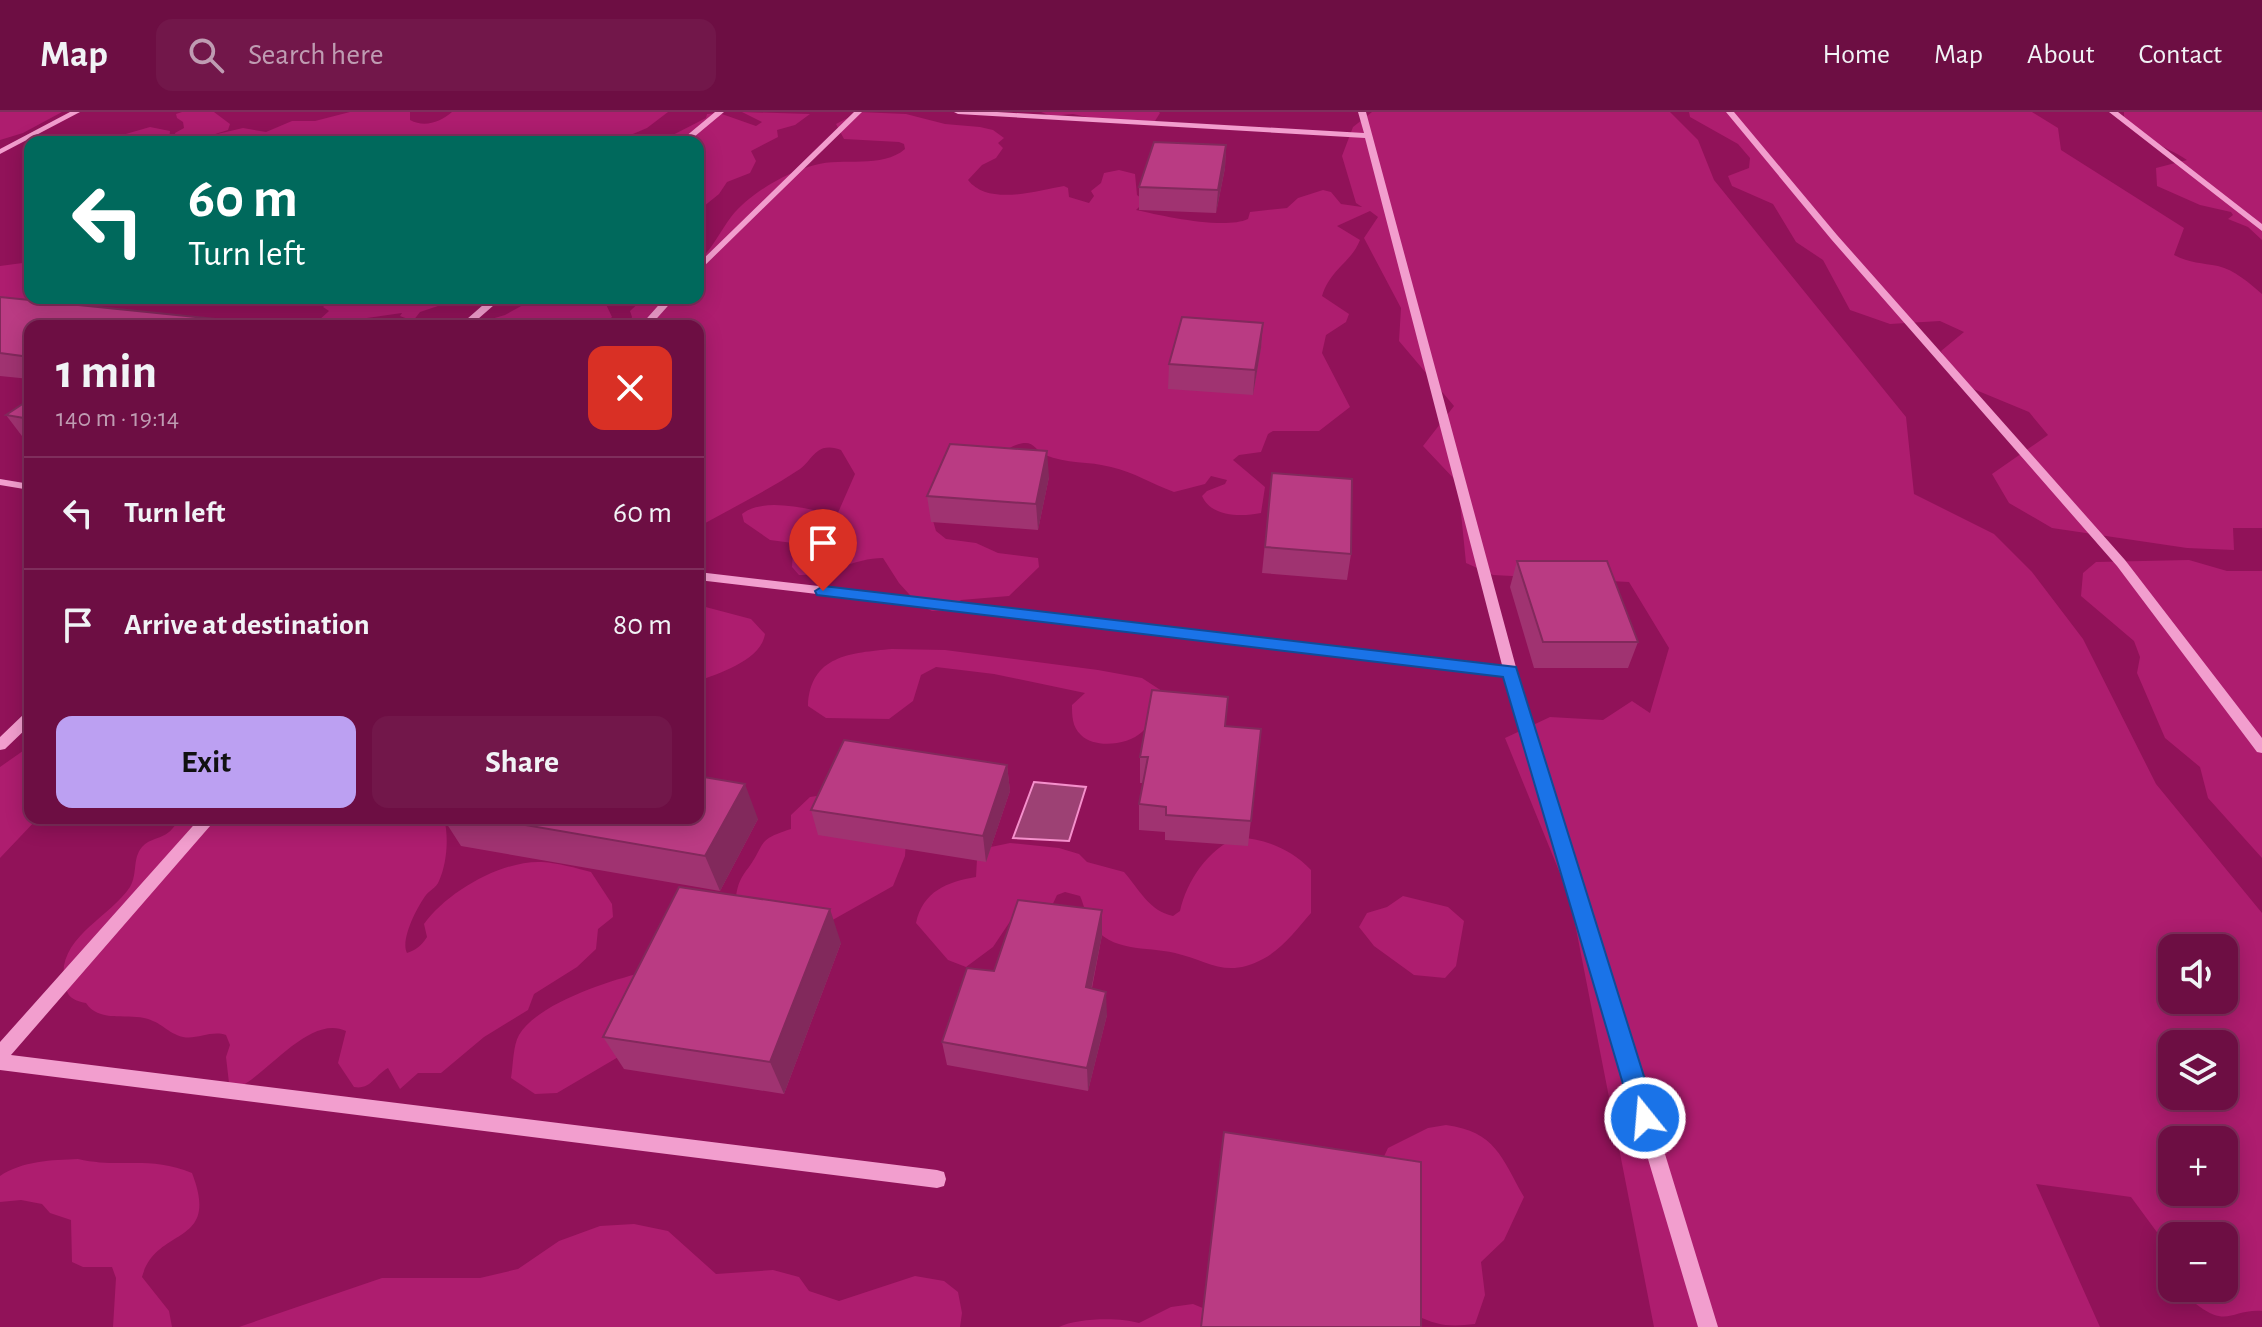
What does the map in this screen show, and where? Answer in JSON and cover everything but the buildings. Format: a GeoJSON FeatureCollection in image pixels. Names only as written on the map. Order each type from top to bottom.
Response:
{"type":"FeatureCollection","features":[{"type":"Feature","properties":{"kind":"street"},"geometry":{"type":"LineString","coordinates":[[30,136],[76,112]]}},
{"type":"Feature","properties":{"kind":"street"},"geometry":{"type":"LineString","coordinates":[[690,136],[720,112]]}},
{"type":"Feature","properties":{"kind":"street"},"geometry":{"type":"LineString","coordinates":[[704,263],[858,112]]}},
{"type":"Feature","properties":{"kind":"street"},"geometry":{"type":"LineString","coordinates":[[958,112],[1369,136]]}},
{"type":"Feature","properties":{"kind":"street"},"geometry":{"type":"LineString","coordinates":[[1362,112],[1510,671],[1708,1327]]}},
{"type":"Feature","properties":{"kind":"street"},"geometry":{"type":"LineString","coordinates":[[1730,112],[1834,237],[2121,563],[2262,748]]}},
{"type":"Feature","properties":{"kind":"street"},"geometry":{"type":"LineString","coordinates":[[2113,112],[2262,228]]}},
{"type":"Feature","properties":{"kind":"street"},"geometry":{"type":"LineString","coordinates":[[0,152],[24,139]]}},
{"type":"Feature","properties":{"kind":"street"},"geometry":{"type":"LineString","coordinates":[[471,320],[490,304]]}},
{"type":"Feature","properties":{"kind":"street"},"geometry":{"type":"LineString","coordinates":[[650,320],[665,304]]}},
{"type":"Feature","properties":{"kind":"street"},"geometry":{"type":"LineString","coordinates":[[0,482],[24,486]]}},
{"type":"Feature","properties":{"kind":"street"},"geometry":{"type":"LineString","coordinates":[[704,577],[1510,671]]}},
{"type":"Feature","properties":{"kind":"street"},"geometry":{"type":"LineString","coordinates":[[0,745],[24,723]]}},
{"type":"Feature","properties":{"kind":"street"},"geometry":{"type":"LineString","coordinates":[[0,1055],[204,824]]}},
{"type":"Feature","properties":{"kind":"street"},"geometry":{"type":"LineString","coordinates":[[0,1062],[937,1179]]}},
{"type":"Feature","properties":{"kind":"shaded area"},"geometry":{"type":"Polygon","coordinates":[[[0,112],[62,112],[23,133],[0,140],[0,112]]]}},
{"type":"Feature","properties":{"kind":"shaded area"},"geometry":{"type":"Polygon","coordinates":[[[214,112],[230,124],[228,130],[209,136],[176,136],[175,133],[184,128],[176,114],[214,112]]]}},
{"type":"Feature","properties":{"kind":"shaded area"},"geometry":{"type":"Polygon","coordinates":[[[350,112],[410,112],[410,120],[427,124],[452,112],[668,112],[647,128],[628,136],[209,136],[243,128],[266,132],[292,121],[315,121],[350,112]]]}},
{"type":"Feature","properties":{"kind":"shaded area"},"geometry":{"type":"Polygon","coordinates":[[[742,112],[810,114],[795,125],[777,130],[778,137],[751,151],[756,161],[750,173],[727,182],[719,194],[704,206],[704,136],[671,136],[706,118],[707,114],[719,113],[756,126],[762,122],[742,112]]]}},
{"type":"Feature","properties":{"kind":"shaded area"},"geometry":{"type":"Polygon","coordinates":[[[859,112],[906,114],[945,124],[993,130],[1004,138],[998,143],[1003,148],[996,158],[982,165],[968,180],[988,193],[1013,195],[1064,186],[1068,188],[1069,197],[1089,203],[1094,196],[1091,191],[1101,183],[1104,173],[1119,170],[1135,174],[1137,195],[1145,201],[1136,210],[1193,221],[1224,223],[1248,219],[1250,212],[1287,208],[1298,198],[1323,190],[1331,192],[1341,204],[1362,207],[1356,203],[1342,156],[1353,127],[1372,112],[1670,112],[1698,140],[1714,180],[1906,417],[1914,494],[1994,534],[2032,572],[2083,639],[2156,784],[2262,913],[2262,1311],[2224,1317],[2210,1313],[2194,1302],[2238,1302],[2238,1222],[2158,1222],[2158,1234],[2131,1197],[2036,1184],[2100,1327],[1654,1327],[1570,898],[1505,738],[1550,717],[1603,720],[1632,701],[1650,713],[1669,648],[1629,582],[1493,575],[1466,563],[1458,483],[1423,446],[1454,406],[1399,341],[1401,308],[1364,238],[1378,217],[1370,211],[1337,226],[1360,240],[1352,255],[1330,279],[1322,296],[1349,314],[1346,322],[1326,335],[1322,353],[1350,407],[1319,431],[1273,431],[1268,434],[1261,452],[1239,455],[1233,460],[1265,487],[1261,513],[1227,514],[1206,503],[1202,496],[1227,480],[1211,476],[1205,484],[1174,492],[1119,469],[1053,458],[1024,443],[989,462],[931,514],[936,531],[946,539],[976,543],[998,553],[1038,558],[1039,567],[1009,596],[961,600],[945,610],[932,611],[918,604],[899,583],[883,558],[799,575],[792,567],[793,549],[800,544],[770,540],[744,522],[742,514],[751,509],[775,505],[837,515],[855,474],[841,450],[820,449],[788,477],[704,524],[704,320],[631,320],[630,311],[638,304],[704,304],[704,256],[731,217],[748,200],[769,185],[815,165],[874,161],[896,155],[905,149],[904,144],[844,139],[836,124],[859,112]]]}},
{"type":"Feature","properties":{"kind":"shaded area"},"geometry":{"type":"Polygon","coordinates":[[[1041,112],[1160,113],[1155,121],[1105,121],[1073,114],[1051,116],[1041,112]]]}},
{"type":"Feature","properties":{"kind":"shaded area"},"geometry":{"type":"Polygon","coordinates":[[[1689,112],[2032,112],[2058,128],[2061,150],[2184,228],[2174,255],[2230,271],[2262,294],[2262,528],[2233,528],[2234,550],[2187,548],[2052,528],[2009,503],[1992,474],[2048,435],[2029,412],[1954,381],[1941,351],[1964,332],[1940,321],[1890,324],[1850,310],[1823,260],[1796,242],[1773,204],[1732,186],[1728,176],[1749,168],[1750,158],[1738,144],[1690,117],[1689,112]]]}},
{"type":"Feature","properties":{"kind":"shaded area"},"geometry":{"type":"Polygon","coordinates":[[[2124,112],[2262,112],[2262,240],[2248,227],[2228,219],[2233,215],[2231,212],[2200,205],[2157,186],[2156,168],[2187,160],[2138,133],[2124,120],[2124,112]]]}},
{"type":"Feature","properties":{"kind":"shaded area"},"geometry":{"type":"Polygon","coordinates":[[[150,127],[170,131],[169,136],[119,136],[150,127]]]}},
{"type":"Feature","properties":{"kind":"shaded area"},"geometry":{"type":"Polygon","coordinates":[[[24,263],[24,303],[0,310],[0,266],[24,263]]]}},
{"type":"Feature","properties":{"kind":"shaded area"},"geometry":{"type":"Polygon","coordinates":[[[326,304],[441,304],[420,312],[414,320],[400,316],[402,313],[353,320],[319,320],[329,311],[323,307],[326,304]]]}},
{"type":"Feature","properties":{"kind":"shaded area"},"geometry":{"type":"Polygon","coordinates":[[[525,304],[606,304],[612,317],[609,320],[488,320],[525,304]]]}},
{"type":"Feature","properties":{"kind":"shaded area"},"geometry":{"type":"Polygon","coordinates":[[[2189,560],[2227,571],[2262,571],[2262,858],[2208,798],[2200,767],[2165,738],[2137,673],[2140,657],[2134,641],[2081,596],[2083,573],[2096,562],[2189,560]]]}},
{"type":"Feature","properties":{"kind":"shaded area"},"geometry":{"type":"Polygon","coordinates":[[[704,607],[751,619],[765,634],[756,651],[728,669],[704,679],[704,607]]]}},
{"type":"Feature","properties":{"kind":"shaded area"},"geometry":{"type":"Polygon","coordinates":[[[945,650],[1098,670],[1142,678],[1168,695],[1142,732],[1129,740],[1112,744],[1087,739],[1076,728],[1072,705],[1085,693],[994,674],[936,667],[921,675],[913,701],[889,719],[826,718],[808,706],[816,676],[835,660],[862,652],[945,650]]]}},
{"type":"Feature","properties":{"kind":"shaded area"},"geometry":{"type":"Polygon","coordinates":[[[24,750],[24,824],[32,824],[0,858],[0,767],[24,750]]]}},
{"type":"Feature","properties":{"kind":"shaded area"},"geometry":{"type":"Polygon","coordinates":[[[1034,782],[1086,787],[1069,841],[1013,838],[1034,782]]]}},
{"type":"Feature","properties":{"kind":"shaded area"},"geometry":{"type":"Polygon","coordinates":[[[823,795],[906,841],[905,856],[893,886],[829,922],[736,896],[742,877],[763,843],[791,829],[791,815],[810,797],[823,795]]]}},
{"type":"Feature","properties":{"kind":"shaded area"},"geometry":{"type":"Polygon","coordinates":[[[176,824],[446,824],[444,866],[438,883],[422,900],[410,924],[405,947],[407,953],[427,937],[424,924],[434,912],[461,890],[493,872],[526,863],[554,863],[591,872],[612,904],[613,917],[598,929],[596,949],[577,967],[534,994],[528,1010],[484,1037],[441,1073],[418,1073],[400,1089],[388,1068],[369,1084],[354,1087],[338,1063],[346,1031],[332,1028],[304,1038],[239,1087],[229,1083],[226,1057],[230,1045],[226,1035],[183,1037],[144,1018],[97,1013],[86,1003],[73,998],[65,985],[64,965],[77,940],[130,887],[142,847],[169,832],[176,824]]]}},
{"type":"Feature","properties":{"kind":"shaded area"},"geometry":{"type":"Polygon","coordinates":[[[1237,837],[1277,846],[1311,870],[1311,913],[1276,950],[1250,965],[1228,968],[1175,953],[1119,944],[1099,933],[1091,924],[1080,896],[1065,892],[1057,895],[1049,912],[1011,920],[993,947],[966,967],[948,960],[916,923],[919,912],[930,896],[946,885],[976,877],[977,859],[986,848],[1010,843],[1059,848],[1079,854],[1087,862],[1124,872],[1151,904],[1173,916],[1180,911],[1200,867],[1217,850],[1237,837]]]}},
{"type":"Feature","properties":{"kind":"shaded area"},"geometry":{"type":"Polygon","coordinates":[[[1403,896],[1448,907],[1464,921],[1456,966],[1445,978],[1414,975],[1374,946],[1359,927],[1367,913],[1387,907],[1403,896]]]}},
{"type":"Feature","properties":{"kind":"shaded area"},"geometry":{"type":"Polygon","coordinates":[[[641,973],[637,1046],[557,1093],[535,1094],[511,1078],[517,1039],[541,1013],[574,995],[641,973]]]}},
{"type":"Feature","properties":{"kind":"shaded area"},"geometry":{"type":"Polygon","coordinates":[[[1446,1125],[1463,1128],[1487,1140],[1502,1158],[1524,1197],[1504,1240],[1481,1262],[1485,1295],[1475,1324],[1444,1325],[1416,1315],[1377,1171],[1388,1148],[1428,1128],[1446,1125]]]}},
{"type":"Feature","properties":{"kind":"shaded area"},"geometry":{"type":"Polygon","coordinates":[[[78,1159],[148,1163],[192,1173],[199,1197],[198,1214],[193,1225],[160,1249],[149,1261],[142,1277],[169,1311],[172,1327],[113,1327],[116,1278],[112,1267],[83,1267],[72,1262],[71,1220],[50,1213],[42,1204],[21,1200],[0,1202],[0,1176],[9,1171],[38,1162],[78,1159]]]}},
{"type":"Feature","properties":{"kind":"shaded area"},"geometry":{"type":"Polygon","coordinates":[[[634,1224],[668,1231],[716,1274],[773,1270],[799,1277],[809,1291],[839,1301],[915,1276],[944,1281],[958,1292],[962,1313],[960,1327],[239,1327],[382,1278],[480,1278],[518,1269],[559,1241],[600,1226],[634,1224]]]}},
{"type":"Feature","properties":{"kind":"shaded area"},"geometry":{"type":"Polygon","coordinates":[[[1193,1304],[1249,1327],[1059,1327],[1099,1319],[1139,1323],[1171,1307],[1193,1304]]]}},
{"type":"Feature","properties":{"kind":"route"},"geometry":{"type":"LineString","coordinates":[[823,591],[1510,671],[1645,1118]]}}]}
